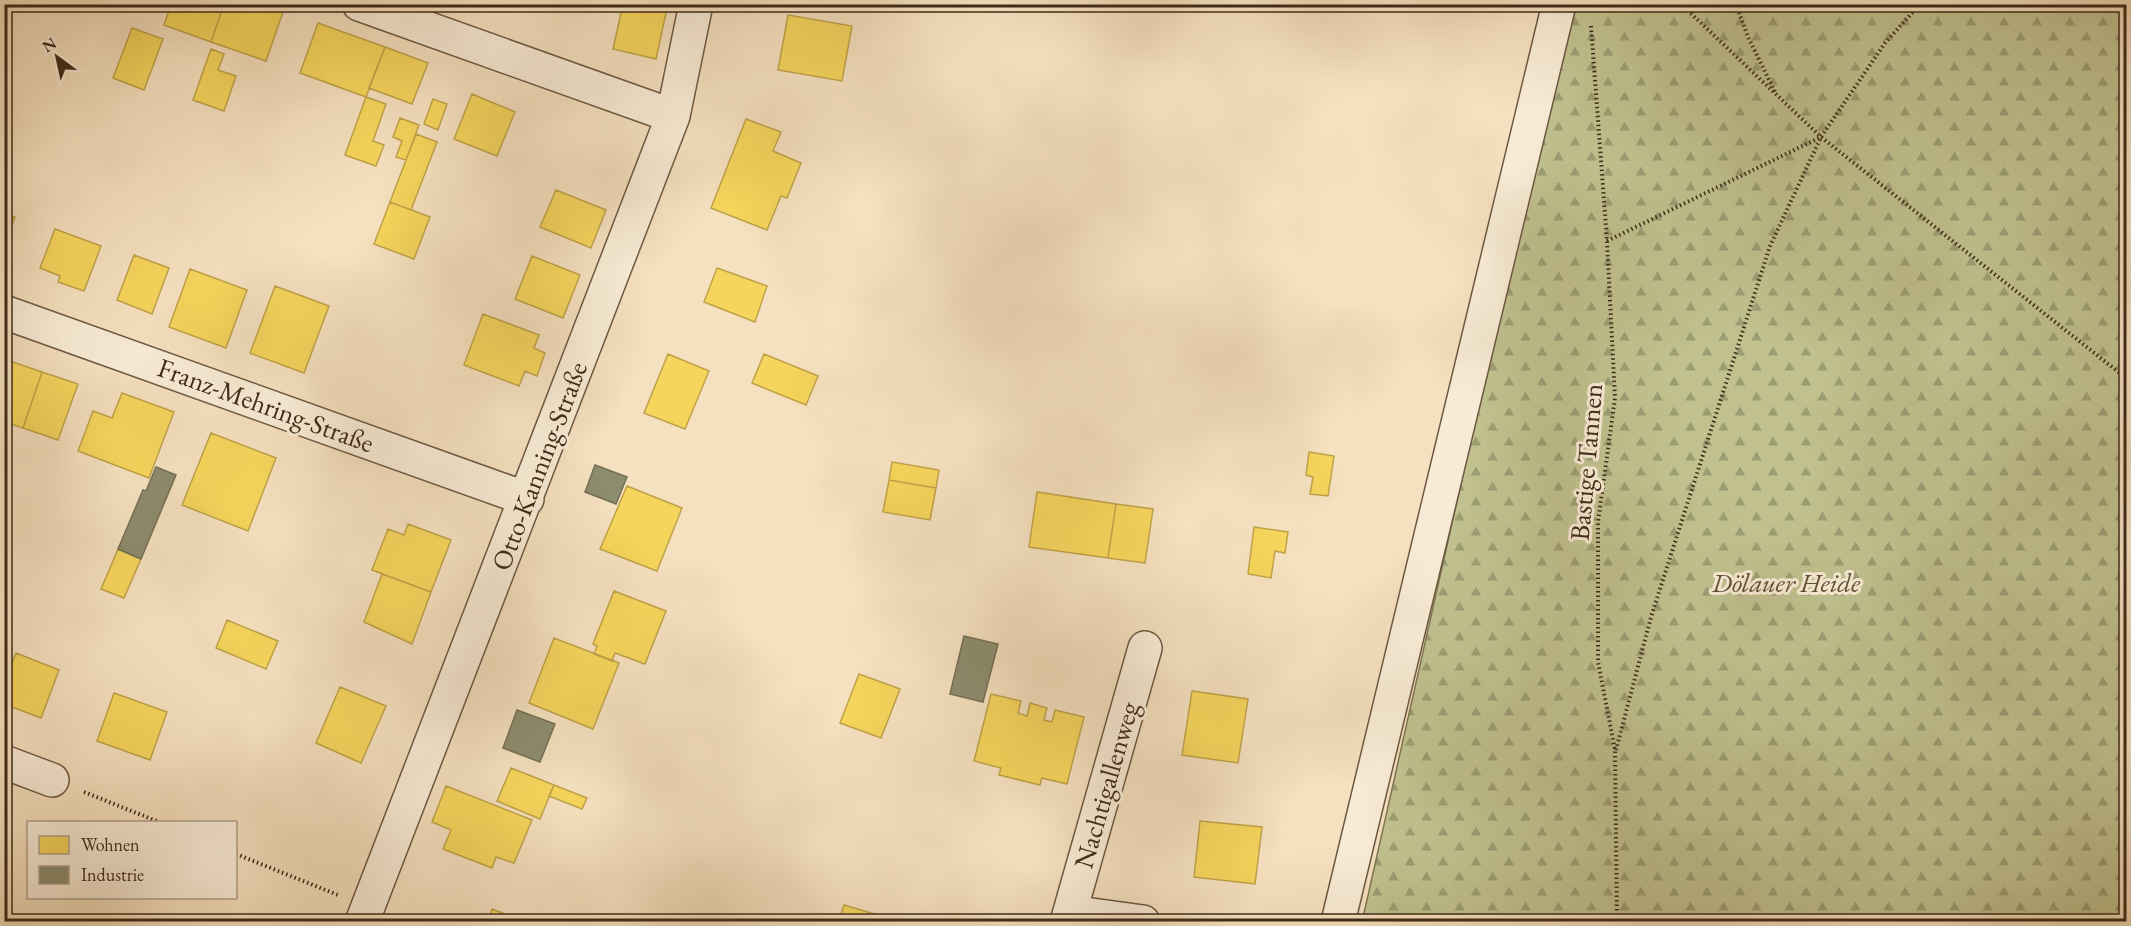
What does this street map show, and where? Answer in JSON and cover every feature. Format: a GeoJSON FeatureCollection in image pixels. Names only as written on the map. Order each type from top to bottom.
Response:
{"type":"FeatureCollection","features":[{"type":"Feature","properties":{"kind":"street"},"geometry":{"type":"LineString","coordinates":[[359,4],[673,116]]}},
{"type":"Feature","properties":{"kind":"street","name":"Otto-Kanning-Straße"},"geometry":{"type":"LineString","coordinates":[[365,914],[673,116],[696,4]]}},
{"type":"Feature","properties":{"kind":"street"},"geometry":{"type":"LineString","coordinates":[[1338,921],[1559,4]]}},
{"type":"Feature","properties":{"kind":"street","name":"Franz-Mehring-Straße"},"geometry":{"type":"LineString","coordinates":[[4,312],[527,499]]}},
{"type":"Feature","properties":{"kind":"street","name":"Nachtigallenweg"},"geometry":{"type":"LineString","coordinates":[[1069,917],[1145,648]]}},
{"type":"Feature","properties":{"kind":"street"},"geometry":{"type":"LineString","coordinates":[[4,762],[52,780]]}},
{"type":"Feature","properties":{"kind":"street"},"geometry":{"type":"LineString","coordinates":[[1069,917],[1143,921]]}},
{"type":"Feature","properties":{"kind":"path"},"geometry":{"type":"LineString","coordinates":[[1681,4],[1821,137],[2127,378]]}},
{"type":"Feature","properties":{"kind":"path"},"geometry":{"type":"LineString","coordinates":[[1736,4],[1748,37],[1777,95]]}},
{"type":"Feature","properties":{"kind":"path"},"geometry":{"type":"LineString","coordinates":[[1616,750],[1651,617],[1766,257],[1821,137],[1885,43],[1920,4]]}},
{"type":"Feature","properties":{"kind":"path","name":"Bastige Tannen"},"geometry":{"type":"LineString","coordinates":[[1590,16],[1607,241],[1615,398],[1598,522],[1598,662],[1616,750],[1617,921]]}},
{"type":"Feature","properties":{"kind":"path"},"geometry":{"type":"LineString","coordinates":[[1607,241],[1821,137]]}},
{"type":"Feature","properties":{"kind":"path"},"geometry":{"type":"LineString","coordinates":[[52,780],[156,821]]}},
{"type":"Feature","properties":{"kind":"path"},"geometry":{"type":"LineString","coordinates":[[237,854],[365,914]]}},
{"type":"Feature","properties":{"kind":"green space","name":"Dölauer Heide"},"geometry":{"type":"Polygon","coordinates":[[[1569,5],[2126,5],[2126,921],[1362,922],[1569,5]]]}},
{"type":"Feature","properties":{"kind":"building: Wohnen"},"geometry":{"type":"Polygon","coordinates":[[[171,4],[224,4],[211,42],[164,25],[171,4]]]}},
{"type":"Feature","properties":{"kind":"building: Wohnen"},"geometry":{"type":"Polygon","coordinates":[[[224,4],[272,4],[284,9],[266,61],[211,42],[224,4]]]}},
{"type":"Feature","properties":{"kind":"building: Wohnen"},"geometry":{"type":"Polygon","coordinates":[[[623,4],[668,4],[656,59],[613,49],[623,4]]]}},
{"type":"Feature","properties":{"kind":"building: Wohnen"},"geometry":{"type":"Polygon","coordinates":[[[788,15],[852,26],[842,81],[778,70],[788,15]]]}},
{"type":"Feature","properties":{"kind":"building: Wohnen"},"geometry":{"type":"Polygon","coordinates":[[[318,23],[385,47],[366,97],[300,73],[318,23]]]}},
{"type":"Feature","properties":{"kind":"building: Wohnen"},"geometry":{"type":"Polygon","coordinates":[[[132,28],[163,39],[144,90],[113,78],[132,28]]]}},
{"type":"Feature","properties":{"kind":"building: Wohnen"},"geometry":{"type":"Polygon","coordinates":[[[385,47],[428,63],[412,104],[369,88],[385,47]]]}},
{"type":"Feature","properties":{"kind":"building: Wohnen"},"geometry":{"type":"Polygon","coordinates":[[[211,49],[224,54],[218,70],[236,76],[224,111],[193,100],[211,49]]]}},
{"type":"Feature","properties":{"kind":"building: Wohnen"},"geometry":{"type":"Polygon","coordinates":[[[472,94],[515,112],[497,156],[454,139],[472,94]]]}},
{"type":"Feature","properties":{"kind":"building: Wohnen"},"geometry":{"type":"Polygon","coordinates":[[[366,97],[386,104],[373,141],[384,145],[376,166],[345,155],[366,97]]]}},
{"type":"Feature","properties":{"kind":"building: Wohnen"},"geometry":{"type":"Polygon","coordinates":[[[433,99],[447,104],[438,130],[424,124],[433,99]]]}},
{"type":"Feature","properties":{"kind":"building: Wohnen"},"geometry":{"type":"Polygon","coordinates":[[[400,118],[419,125],[406,160],[396,157],[402,141],[393,137],[400,118]]]}},
{"type":"Feature","properties":{"kind":"building: Wohnen"},"geometry":{"type":"Polygon","coordinates":[[[746,119],[781,132],[773,151],[801,163],[787,198],[781,196],[767,230],[711,208],[746,119]]]}},
{"type":"Feature","properties":{"kind":"building: Wohnen"},"geometry":{"type":"Polygon","coordinates":[[[416,134],[437,142],[411,210],[390,202],[416,134]]]}},
{"type":"Feature","properties":{"kind":"building: Wohnen"},"geometry":{"type":"Polygon","coordinates":[[[556,190],[606,210],[591,248],[540,227],[556,190]]]}},
{"type":"Feature","properties":{"kind":"building: Wohnen"},"geometry":{"type":"Polygon","coordinates":[[[390,202],[430,217],[414,259],[374,244],[390,202]]]}},
{"type":"Feature","properties":{"kind":"building: Wohnen"},"geometry":{"type":"Polygon","coordinates":[[[4,214],[15,217],[4,245],[4,214]]]}},
{"type":"Feature","properties":{"kind":"building: Wohnen"},"geometry":{"type":"Polygon","coordinates":[[[55,229],[101,246],[84,291],[58,282],[60,276],[40,268],[55,229]]]}},
{"type":"Feature","properties":{"kind":"building: Wohnen"},"geometry":{"type":"Polygon","coordinates":[[[134,255],[169,268],[152,314],[117,300],[134,255]]]}},
{"type":"Feature","properties":{"kind":"building: Wohnen"},"geometry":{"type":"Polygon","coordinates":[[[532,256],[580,275],[563,318],[515,299],[532,256]]]}},
{"type":"Feature","properties":{"kind":"building: Wohnen"},"geometry":{"type":"Polygon","coordinates":[[[717,268],[767,286],[755,322],[704,302],[717,268]]]}},
{"type":"Feature","properties":{"kind":"building: Wohnen"},"geometry":{"type":"Polygon","coordinates":[[[190,269],[247,290],[226,348],[169,327],[190,269]]]}},
{"type":"Feature","properties":{"kind":"building: Wohnen"},"geometry":{"type":"Polygon","coordinates":[[[275,286],[329,306],[304,373],[250,353],[275,286]]]}},
{"type":"Feature","properties":{"kind":"building: Wohnen"},"geometry":{"type":"Polygon","coordinates":[[[483,314],[539,335],[534,348],[545,353],[537,376],[525,371],[519,386],[464,365],[483,314]]]}},
{"type":"Feature","properties":{"kind":"building: Wohnen"},"geometry":{"type":"Polygon","coordinates":[[[668,354],[709,371],[685,429],[644,413],[668,354]]]}},
{"type":"Feature","properties":{"kind":"building: Wohnen"},"geometry":{"type":"Polygon","coordinates":[[[764,354],[818,376],[806,405],[752,383],[764,354]]]}},
{"type":"Feature","properties":{"kind":"building: Wohnen"},"geometry":{"type":"Polygon","coordinates":[[[4,359],[42,372],[23,428],[4,422],[4,359]]]}},
{"type":"Feature","properties":{"kind":"building: Wohnen"},"geometry":{"type":"Polygon","coordinates":[[[42,372],[78,384],[58,440],[23,428],[42,372]]]}},
{"type":"Feature","properties":{"kind":"building: Wohnen"},"geometry":{"type":"Polygon","coordinates":[[[122,393],[174,412],[149,478],[78,451],[93,411],[112,418],[122,393]]]}},
{"type":"Feature","properties":{"kind":"building: Wohnen"},"geometry":{"type":"Polygon","coordinates":[[[211,433],[276,458],[248,531],[182,505],[211,433]]]}},
{"type":"Feature","properties":{"kind":"building: Wohnen"},"geometry":{"type":"Polygon","coordinates":[[[1309,452],[1334,456],[1328,496],[1310,494],[1313,477],[1306,475],[1309,452]]]}},
{"type":"Feature","properties":{"kind":"building: Wohnen"},"geometry":{"type":"Polygon","coordinates":[[[892,462],[939,470],[936,488],[889,480],[892,462]]]}},
{"type":"Feature","properties":{"kind":"building: Wohnen"},"geometry":{"type":"Polygon","coordinates":[[[889,480],[936,488],[930,520],[883,512],[889,480]]]}},
{"type":"Feature","properties":{"kind":"building: Wohnen"},"geometry":{"type":"Polygon","coordinates":[[[627,486],[682,508],[657,571],[600,549],[627,486]]]}},
{"type":"Feature","properties":{"kind":"building: Wohnen"},"geometry":{"type":"Polygon","coordinates":[[[1037,492],[1116,504],[1108,558],[1029,547],[1037,492]]]}},
{"type":"Feature","properties":{"kind":"building: Wohnen"},"geometry":{"type":"Polygon","coordinates":[[[1116,504],[1153,509],[1145,563],[1108,558],[1116,504]]]}},
{"type":"Feature","properties":{"kind":"building: Wohnen"},"geometry":{"type":"Polygon","coordinates":[[[408,524],[451,540],[431,592],[372,570],[388,529],[404,535],[408,524]]]}},
{"type":"Feature","properties":{"kind":"building: Wohnen"},"geometry":{"type":"Polygon","coordinates":[[[1254,527],[1288,532],[1285,553],[1275,551],[1271,578],[1248,574],[1254,527]]]}},
{"type":"Feature","properties":{"kind":"building: Wohnen"},"geometry":{"type":"Polygon","coordinates":[[[118,549],[141,559],[124,598],[101,589],[118,549]]]}},
{"type":"Feature","properties":{"kind":"building: Wohnen"},"geometry":{"type":"Polygon","coordinates":[[[382,574],[431,592],[412,644],[364,622],[382,574]]]}},
{"type":"Feature","properties":{"kind":"building: Wohnen"},"geometry":{"type":"Polygon","coordinates":[[[614,591],[666,611],[645,664],[615,653],[612,661],[594,654],[597,646],[593,644],[614,591]]]}},
{"type":"Feature","properties":{"kind":"building: Wohnen"},"geometry":{"type":"Polygon","coordinates":[[[227,620],[278,641],[266,669],[216,648],[227,620]]]}},
{"type":"Feature","properties":{"kind":"building: Wohnen"},"geometry":{"type":"Polygon","coordinates":[[[554,638],[619,663],[593,729],[529,703],[554,638]]]}},
{"type":"Feature","properties":{"kind":"building: Wohnen"},"geometry":{"type":"Polygon","coordinates":[[[16,653],[59,670],[41,718],[4,704],[4,666],[10,668],[16,653]]]}},
{"type":"Feature","properties":{"kind":"building: Wohnen"},"geometry":{"type":"Polygon","coordinates":[[[859,674],[900,689],[881,738],[840,723],[859,674]]]}},
{"type":"Feature","properties":{"kind":"building: Wohnen"},"geometry":{"type":"Polygon","coordinates":[[[340,687],[386,706],[361,763],[316,743],[340,687]]]}},
{"type":"Feature","properties":{"kind":"building: Wohnen"},"geometry":{"type":"Polygon","coordinates":[[[1192,691],[1248,699],[1238,763],[1182,755],[1192,691]]]}},
{"type":"Feature","properties":{"kind":"building: Wohnen"},"geometry":{"type":"Polygon","coordinates":[[[114,693],[167,712],[150,760],[97,741],[114,693]]]}},
{"type":"Feature","properties":{"kind":"building: Wohnen"},"geometry":{"type":"Polygon","coordinates":[[[991,694],[1021,701],[1018,713],[1027,716],[1030,703],[1047,708],[1044,720],[1052,722],[1055,710],[1084,717],[1067,784],[1042,778],[1040,785],[999,775],[1001,768],[974,761],[991,694]]]}},
{"type":"Feature","properties":{"kind":"building: Wohnen"},"geometry":{"type":"Polygon","coordinates":[[[511,768],[554,785],[540,819],[497,801],[511,768]]]}},
{"type":"Feature","properties":{"kind":"building: Wohnen"},"geometry":{"type":"Polygon","coordinates":[[[554,785],[587,798],[582,809],[549,796],[554,785]]]}},
{"type":"Feature","properties":{"kind":"building: Wohnen"},"geometry":{"type":"Polygon","coordinates":[[[446,786],[532,820],[514,863],[496,857],[492,868],[443,849],[451,830],[432,822],[446,786]]]}},
{"type":"Feature","properties":{"kind":"building: Wohnen"},"geometry":{"type":"Polygon","coordinates":[[[1200,821],[1262,827],[1255,884],[1194,877],[1200,821]]]}},
{"type":"Feature","properties":{"kind":"building: Wohnen"},"geometry":{"type":"Polygon","coordinates":[[[844,905],[878,915],[876,922],[839,922],[844,905]]]}},
{"type":"Feature","properties":{"kind":"building: Wohnen"},"geometry":{"type":"Polygon","coordinates":[[[492,909],[527,922],[488,922],[492,909]]]}},
{"type":"Feature","properties":{"kind":"building: Industrie"},"geometry":{"type":"Polygon","coordinates":[[[595,465],[627,477],[616,504],[585,492],[595,465]]]}},
{"type":"Feature","properties":{"kind":"building: Industrie"},"geometry":{"type":"Polygon","coordinates":[[[156,467],[176,475],[141,559],[118,549],[143,490],[146,491],[156,467]]]}},
{"type":"Feature","properties":{"kind":"building: Industrie"},"geometry":{"type":"Polygon","coordinates":[[[964,636],[998,644],[983,702],[950,694],[964,636]]]}},
{"type":"Feature","properties":{"kind":"building: Industrie"},"geometry":{"type":"Polygon","coordinates":[[[517,710],[555,724],[540,762],[503,748],[517,710]]]}}]}
